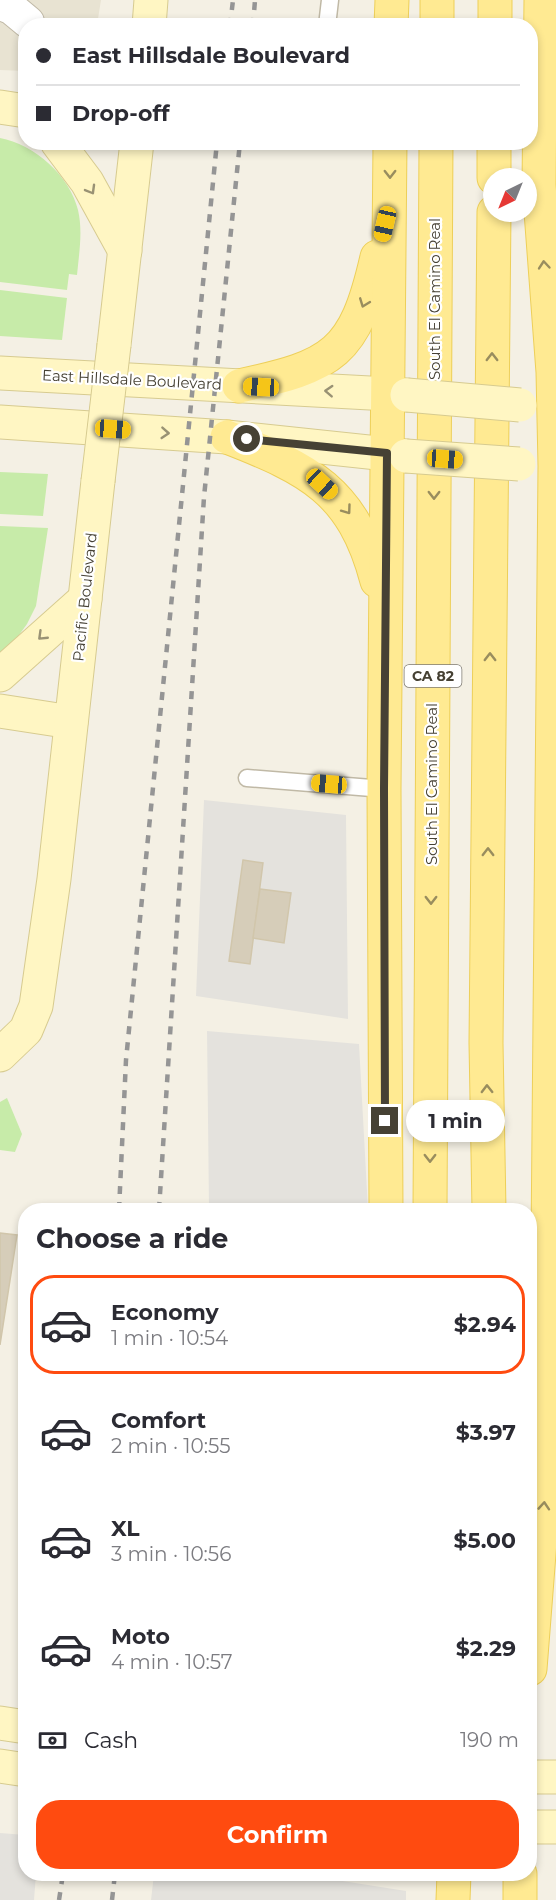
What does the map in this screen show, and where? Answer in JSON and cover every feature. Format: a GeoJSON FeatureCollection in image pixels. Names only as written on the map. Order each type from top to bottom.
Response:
{"type":"FeatureCollection","features":[{"type":"Feature","properties":{"kind":"main road"},"geometry":{"type":"LineString","coordinates":[[150,18],[151,0]]}},
{"type":"Feature","properties":{"kind":"main road"},"geometry":{"type":"LineString","coordinates":[[391,18],[392,0]]}},
{"type":"Feature","properties":{"kind":"main road"},"geometry":{"type":"LineString","coordinates":[[437,0],[437,18]]}},
{"type":"Feature","properties":{"kind":"main road"},"geometry":{"type":"LineString","coordinates":[[495,0],[495,18]]}},
{"type":"Feature","properties":{"kind":"main road"},"geometry":{"type":"LineString","coordinates":[[537,1579],[546,1464],[552,1094],[556,407],[539,185],[541,0]]}},
{"type":"Feature","properties":{"kind":"main road"},"geometry":{"type":"LineString","coordinates":[[0,107],[18,110]]}},
{"type":"Feature","properties":{"kind":"main road"},"geometry":{"type":"LineString","coordinates":[[63,150],[87,182],[125,251]]}},
{"type":"Feature","properties":{"kind":"main road","name":"Pacific Boulevard"},"geometry":{"type":"LineString","coordinates":[[7,1050],[26,1030],[36,1006],[54,879],[136,150]]}},
{"type":"Feature","properties":{"kind":"main road"},"geometry":{"type":"LineString","coordinates":[[386,1203],[385,611],[397,454],[397,394],[389,206],[390,150]]}},
{"type":"Feature","properties":{"kind":"main road","name":"South El Camino Real"},"geometry":{"type":"LineString","coordinates":[[430,1203],[436,150]]}},
{"type":"Feature","properties":{"kind":"main road"},"geometry":{"type":"LineString","coordinates":[[494,150],[494,168]]}},
{"type":"Feature","properties":{"kind":"main road"},"geometry":{"type":"LineString","coordinates":[[239,386],[294,374],[314,366],[345,341],[356,323],[372,279],[389,206]]}},
{"type":"Feature","properties":{"kind":"main road"},"geometry":{"type":"LineString","coordinates":[[489,1203],[486,1042],[494,222]]}},
{"type":"Feature","properties":{"kind":"main road","name":"East Hillsdale Boulevard"},"geometry":{"type":"LineString","coordinates":[[6,371],[397,394],[556,407]]}},
{"type":"Feature","properties":{"kind":"main road"},"geometry":{"type":"LineString","coordinates":[[7,424],[227,437],[397,454],[555,466]]}},
{"type":"Feature","properties":{"kind":"main road"},"geometry":{"type":"LineString","coordinates":[[227,437],[298,468],[322,484],[339,500],[364,541],[385,611]]}},
{"type":"Feature","properties":{"kind":"main road"},"geometry":{"type":"LineString","coordinates":[[0,675],[86,599]]}},
{"type":"Feature","properties":{"kind":"main road"},"geometry":{"type":"LineString","coordinates":[[0,711],[71,722]]}},
{"type":"Feature","properties":{"kind":"main road"},"geometry":{"type":"LineString","coordinates":[[0,1723],[18,1726]]}},
{"type":"Feature","properties":{"kind":"main road"},"geometry":{"type":"LineString","coordinates":[[0,1766],[18,1769]]}},
{"type":"Feature","properties":{"kind":"main road"},"geometry":{"type":"LineString","coordinates":[[537,1777],[556,1777]]}},
{"type":"Feature","properties":{"kind":"main road"},"geometry":{"type":"LineString","coordinates":[[537,1827],[556,1827]]}},
{"type":"Feature","properties":{"kind":"main road"},"geometry":{"type":"LineString","coordinates":[[453,1900],[454,1881]]}},
{"type":"Feature","properties":{"kind":"main road"},"geometry":{"type":"LineString","coordinates":[[520,1881],[520,1900]]}},
{"type":"Feature","properties":{"kind":"street"},"geometry":{"type":"LineString","coordinates":[[0,4],[11,8],[23,18]]}},
{"type":"Feature","properties":{"kind":"lane"},"geometry":{"type":"LineString","coordinates":[[328,18],[330,0]]}},
{"type":"Feature","properties":{"kind":"lane"},"geometry":{"type":"LineString","coordinates":[[247,778],[384,789]]}},
{"type":"Feature","properties":{"kind":"shaded area"},"geometry":{"type":"Polygon","coordinates":[[[0,0],[101,0],[98,18],[18,18],[18,71],[0,70],[0,0]]]}},
{"type":"Feature","properties":{"kind":"shaded area"},"geometry":{"type":"Polygon","coordinates":[[[204,800],[346,815],[348,1019],[196,996],[204,800]]]}},
{"type":"Feature","properties":{"kind":"shaded area"},"geometry":{"type":"Polygon","coordinates":[[[207,1031],[359,1044],[368,1203],[209,1203],[207,1031]]]}},
{"type":"Feature","properties":{"kind":"shaded area"},"geometry":{"type":"Polygon","coordinates":[[[0,1833],[18,1834],[18,1881],[35,1881],[34,1900],[0,1900],[0,1833]]]}},
{"type":"Feature","properties":{"kind":"shaded area"},"geometry":{"type":"Polygon","coordinates":[[[153,1881],[342,1881],[406,1891],[406,1900],[151,1900],[153,1881]]]}},
{"type":"Feature","properties":{"kind":"green space"},"geometry":{"type":"Polygon","coordinates":[[[0,138],[18,144],[18,150],[31,150],[38,154],[59,174],[74,197],[78,210],[80,242],[77,275],[69,274],[67,290],[0,282],[0,138]]]}},
{"type":"Feature","properties":{"kind":"green space"},"geometry":{"type":"Polygon","coordinates":[[[0,290],[67,298],[62,340],[0,336],[0,290]]]}},
{"type":"Feature","properties":{"kind":"green space"},"geometry":{"type":"Polygon","coordinates":[[[0,472],[48,474],[43,516],[0,514],[0,472]]]}},
{"type":"Feature","properties":{"kind":"green space"},"geometry":{"type":"Polygon","coordinates":[[[0,526],[48,528],[36,606],[27,624],[0,661],[0,526]]]}},
{"type":"Feature","properties":{"kind":"green space"},"geometry":{"type":"Polygon","coordinates":[[[7,1098],[22,1134],[15,1152],[0,1150],[0,1102],[7,1098]]]}},
{"type":"Feature","properties":{"kind":"building"},"geometry":{"type":"Polygon","coordinates":[[[243,860],[263,863],[250,964],[229,961],[243,860]]]}},
{"type":"Feature","properties":{"kind":"building"},"geometry":{"type":"Polygon","coordinates":[[[260,889],[291,893],[284,943],[253,938],[260,889]]]}},
{"type":"Feature","properties":{"kind":"building"},"geometry":{"type":"Polygon","coordinates":[[[0,1233],[17,1235],[0,1345],[0,1233]]]}},
{"type":"Feature","properties":{"kind":"railway"},"geometry":{"type":"LineString","coordinates":[[231,18],[233,0]]}},
{"type":"Feature","properties":{"kind":"railway"},"geometry":{"type":"LineString","coordinates":[[254,18],[255,0]]}},
{"type":"Feature","properties":{"kind":"railway"},"geometry":{"type":"LineString","coordinates":[[119,1203],[126,1060],[216,150]]}},
{"type":"Feature","properties":{"kind":"railway"},"geometry":{"type":"LineString","coordinates":[[159,1203],[204,497],[239,150]]}},
{"type":"Feature","properties":{"kind":"railway"},"geometry":{"type":"LineString","coordinates":[[59,1900],[62,1881]]}},
{"type":"Feature","properties":{"kind":"railway"},"geometry":{"type":"LineString","coordinates":[[112,1900],[114,1881]]}},
{"type":"Feature","properties":{"kind":"route"},"geometry":{"type":"LineString","coordinates":[[247,439],[387,453],[384,789],[385,1121]]}}]}
